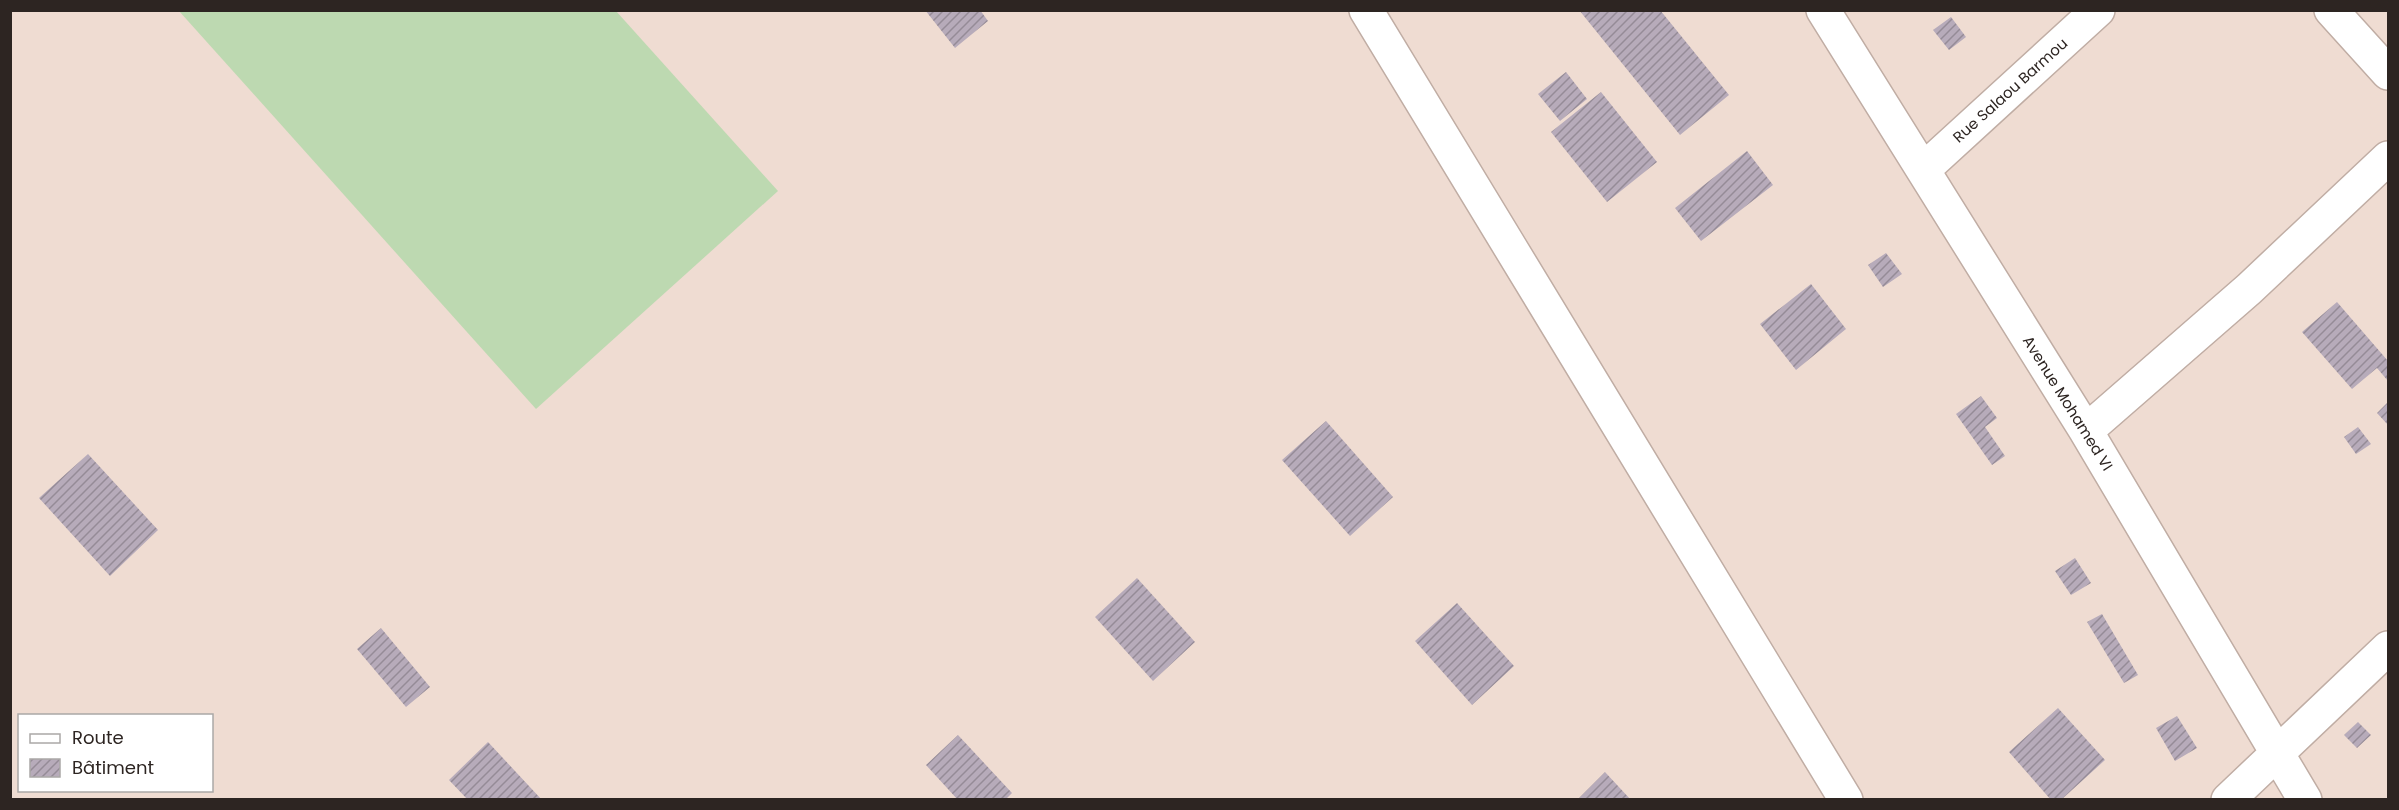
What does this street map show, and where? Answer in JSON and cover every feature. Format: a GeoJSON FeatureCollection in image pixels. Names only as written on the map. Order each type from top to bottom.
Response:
{"type":"FeatureCollection","features":[{"type":"Feature","properties":{"kind":"street"},"geometry":{"type":"LineString","coordinates":[[1366,10],[1846,800]]}},
{"type":"Feature","properties":{"kind":"street","name":"Avenue Mohamed VI"},"geometry":{"type":"LineString","coordinates":[[1823,10],[2086,430],[2304,800]]}},
{"type":"Feature","properties":{"kind":"street","name":"Rue Salaou Barmou"},"geometry":{"type":"LineString","coordinates":[[1923,170],[2098,10]]}},
{"type":"Feature","properties":{"kind":"street"},"geometry":{"type":"LineString","coordinates":[[2331,10],[2388,73]]}},
{"type":"Feature","properties":{"kind":"street"},"geometry":{"type":"LineString","coordinates":[[2086,430],[2249,289],[2388,158]]}},
{"type":"Feature","properties":{"kind":"street"},"geometry":{"type":"LineString","coordinates":[[2228,800],[2388,648]]}},
{"type":"Feature","properties":{"kind":"green space"},"geometry":{"type":"Polygon","coordinates":[[[179,11],[616,11],[778,191],[536,409],[179,11]]]}},
{"type":"Feature","properties":{"kind":"building"},"geometry":{"type":"Polygon","coordinates":[[[925,10],[980,10],[988,21],[955,48],[925,10]]]}},
{"type":"Feature","properties":{"kind":"building"},"geometry":{"type":"Polygon","coordinates":[[[1579,10],[1660,10],[1729,95],[1680,135],[1579,10]]]}},
{"type":"Feature","properties":{"kind":"building"},"geometry":{"type":"Polygon","coordinates":[[[1951,17],[1966,37],[1949,50],[1933,30],[1951,17]]]}},
{"type":"Feature","properties":{"kind":"building"},"geometry":{"type":"Polygon","coordinates":[[[1566,72],[1587,99],[1560,121],[1538,94],[1566,72]]]}},
{"type":"Feature","properties":{"kind":"building"},"geometry":{"type":"Polygon","coordinates":[[[1601,92],[1657,162],[1607,202],[1551,132],[1601,92]]]}},
{"type":"Feature","properties":{"kind":"building"},"geometry":{"type":"Polygon","coordinates":[[[1747,151],[1773,185],[1701,241],[1675,208],[1747,151]]]}},
{"type":"Feature","properties":{"kind":"building"},"geometry":{"type":"Polygon","coordinates":[[[1886,253],[1902,274],[1883,287],[1868,265],[1886,253]]]}},
{"type":"Feature","properties":{"kind":"building"},"geometry":{"type":"Polygon","coordinates":[[[1811,284],[1846,329],[1796,370],[1760,324],[1811,284]]]}},
{"type":"Feature","properties":{"kind":"building"},"geometry":{"type":"Polygon","coordinates":[[[2337,302],[2388,361],[2388,381],[2377,368],[2352,389],[2302,332],[2337,302]]]}},
{"type":"Feature","properties":{"kind":"building"},"geometry":{"type":"Polygon","coordinates":[[[1981,396],[1997,418],[1985,427],[2005,456],[1992,465],[1956,414],[1981,396]]]}},
{"type":"Feature","properties":{"kind":"building"},"geometry":{"type":"Polygon","coordinates":[[[2388,402],[2388,425],[2377,413],[2388,402]]]}},
{"type":"Feature","properties":{"kind":"building"},"geometry":{"type":"Polygon","coordinates":[[[1326,421],[1393,497],[1350,536],[1282,460],[1326,421]]]}},
{"type":"Feature","properties":{"kind":"building"},"geometry":{"type":"Polygon","coordinates":[[[2358,427],[2371,444],[2356,454],[2344,437],[2358,427]]]}},
{"type":"Feature","properties":{"kind":"building"},"geometry":{"type":"Polygon","coordinates":[[[88,454],[158,530],[110,576],[39,498],[88,454]]]}},
{"type":"Feature","properties":{"kind":"building"},"geometry":{"type":"Polygon","coordinates":[[[2075,558],[2091,583],[2071,595],[2055,571],[2075,558]]]}},
{"type":"Feature","properties":{"kind":"building"},"geometry":{"type":"Polygon","coordinates":[[[1137,578],[1195,642],[1153,681],[1095,617],[1137,578]]]}},
{"type":"Feature","properties":{"kind":"building"},"geometry":{"type":"Polygon","coordinates":[[[1457,603],[1514,666],[1472,705],[1415,641],[1457,603]]]}},
{"type":"Feature","properties":{"kind":"building"},"geometry":{"type":"Polygon","coordinates":[[[2102,614],[2138,675],[2124,683],[2087,622],[2102,614]]]}},
{"type":"Feature","properties":{"kind":"building"},"geometry":{"type":"Polygon","coordinates":[[[381,628],[430,687],[406,707],[357,649],[381,628]]]}},
{"type":"Feature","properties":{"kind":"building"},"geometry":{"type":"Polygon","coordinates":[[[2058,708],[2105,760],[2061,800],[2051,800],[2009,752],[2058,708]]]}},
{"type":"Feature","properties":{"kind":"building"},"geometry":{"type":"Polygon","coordinates":[[[2177,716],[2197,748],[2175,761],[2156,728],[2177,716]]]}},
{"type":"Feature","properties":{"kind":"building"},"geometry":{"type":"Polygon","coordinates":[[[2358,722],[2371,735],[2357,748],[2344,735],[2358,722]]]}},
{"type":"Feature","properties":{"kind":"building"},"geometry":{"type":"Polygon","coordinates":[[[958,735],[1012,793],[1005,800],[958,800],[926,765],[958,735]]]}},
{"type":"Feature","properties":{"kind":"building"},"geometry":{"type":"Polygon","coordinates":[[[488,742],[542,800],[468,800],[449,780],[488,742]]]}},
{"type":"Feature","properties":{"kind":"building"},"geometry":{"type":"Polygon","coordinates":[[[1605,772],[1631,800],[1577,800],[1605,772]]]}}]}
